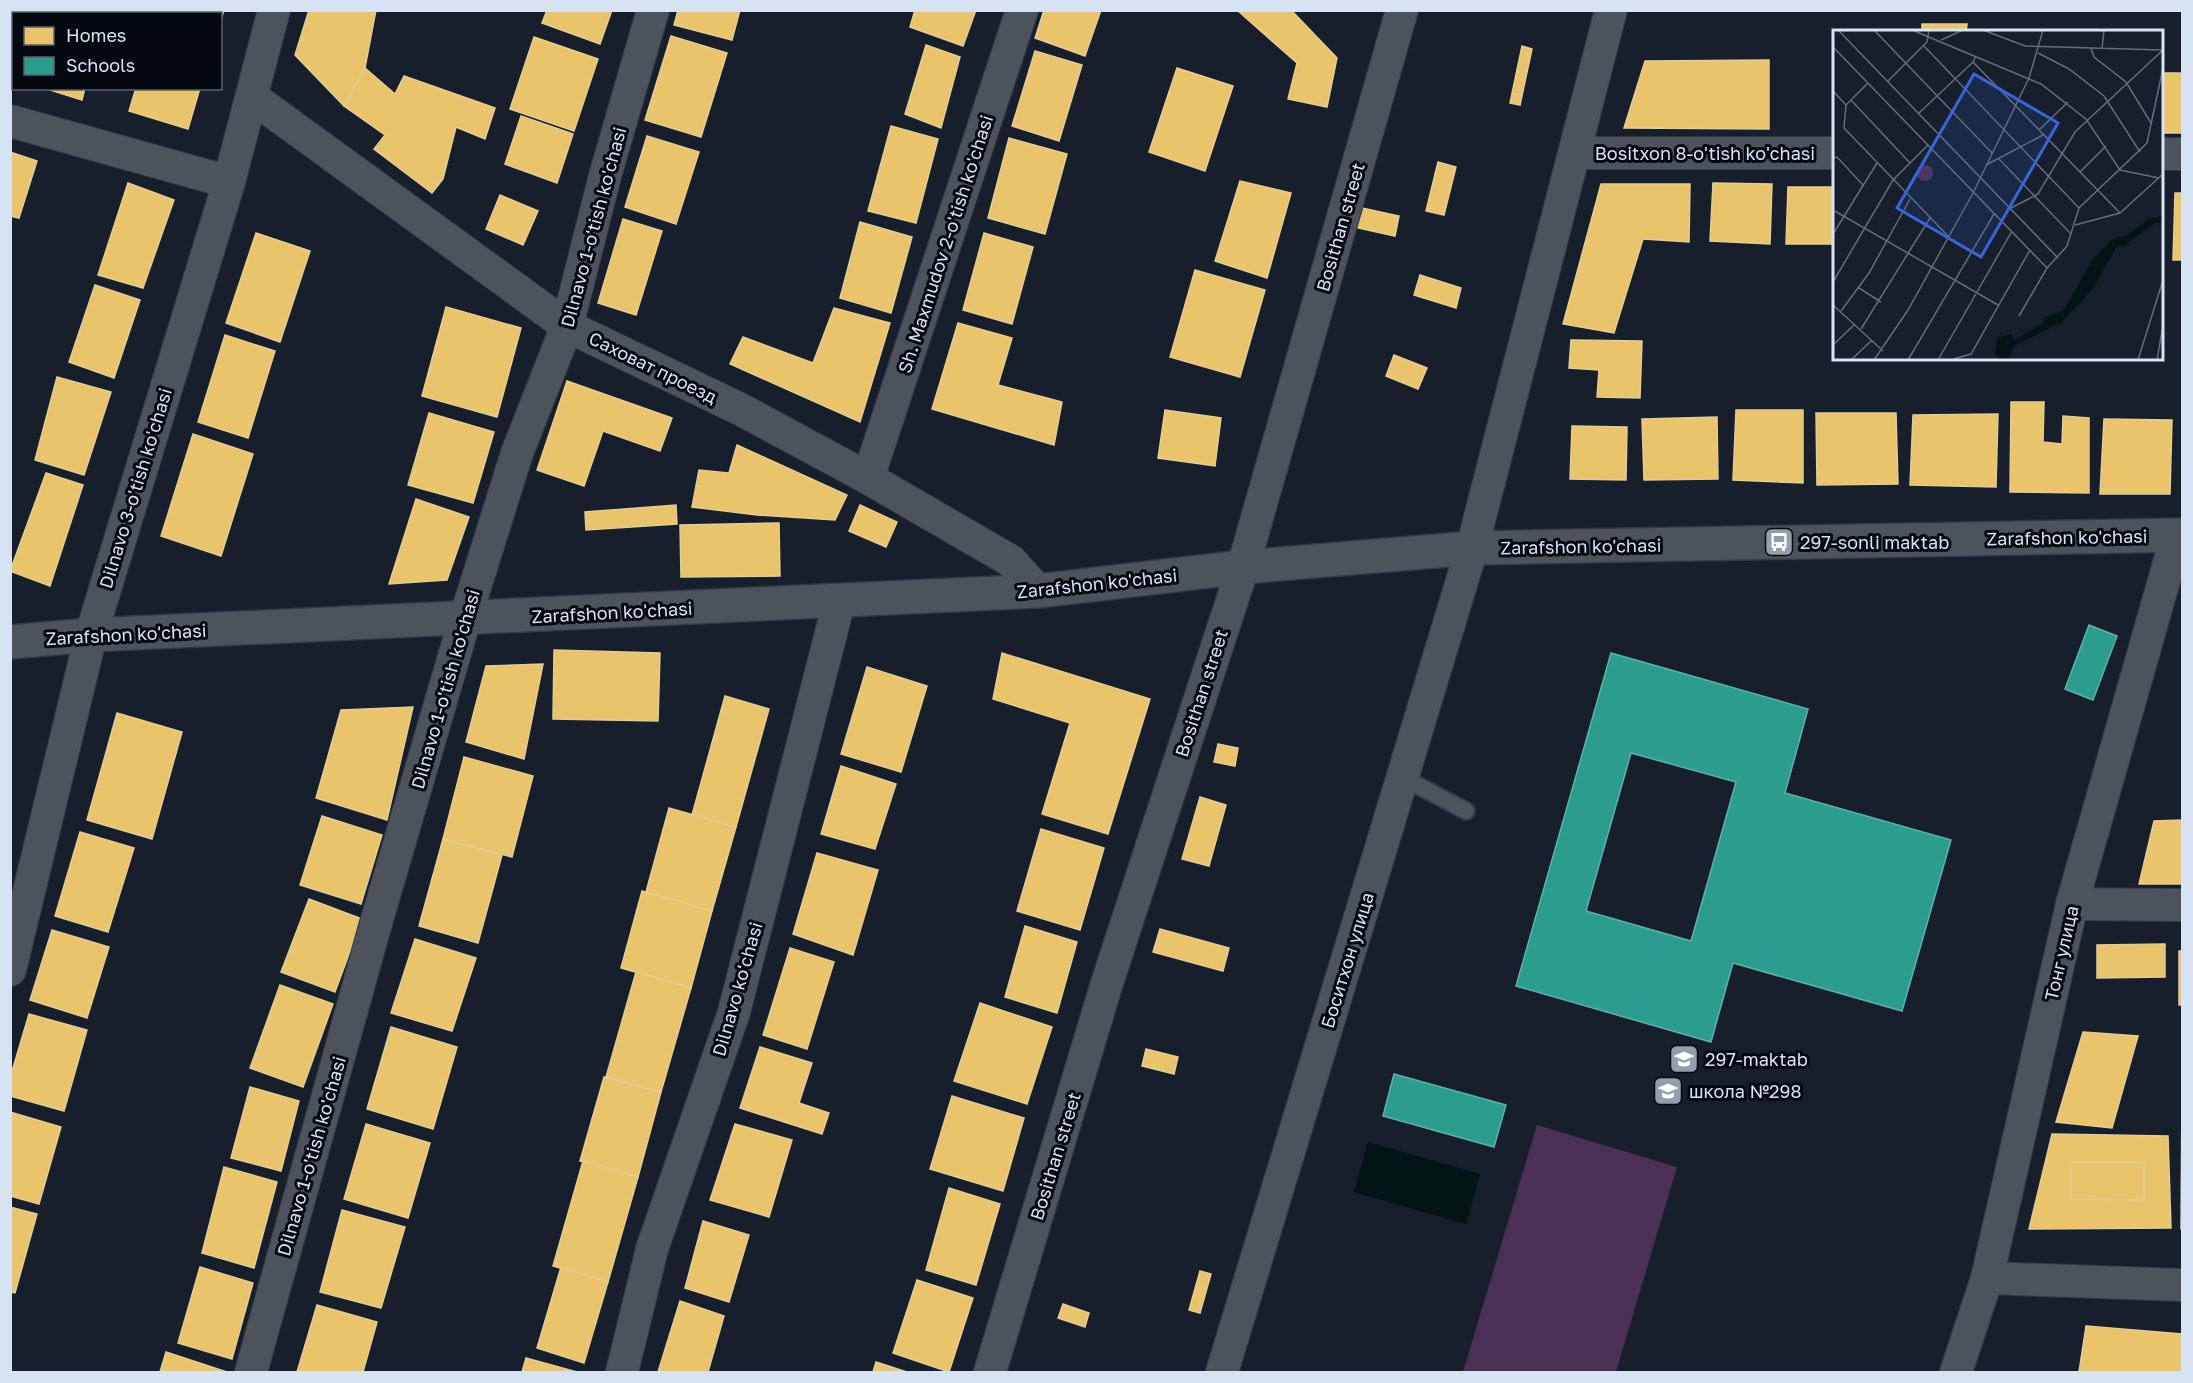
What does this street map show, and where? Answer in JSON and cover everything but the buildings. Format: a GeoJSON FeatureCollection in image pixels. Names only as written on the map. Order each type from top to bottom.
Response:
{"type":"FeatureCollection","features":[{"type":"Feature","properties":{"kind":"street","name":"Dilnavo 3-o'tish ko'chasi"},"geometry":{"type":"LineString","coordinates":[[10,970],[91,635],[229,182],[274,10]]}},
{"type":"Feature","properties":{"kind":"street","name":"Dilnavo 1-o'tish ko'chasi"},"geometry":{"type":"LineString","coordinates":[[251,1372],[376,923],[465,619],[517,453],[567,326],[605,176],[653,10]]}},
{"type":"Feature","properties":{"kind":"street","name":"Sh. Maxmudov 2-o'tish ko'chasi"},"geometry":{"type":"LineString","coordinates":[[868,478],[1022,10]]}},
{"type":"Feature","properties":{"kind":"street","name":"Bosithan street"},"geometry":{"type":"LineString","coordinates":[[990,1372],[1106,986],[1243,567],[1402,10]]}},
{"type":"Feature","properties":{"kind":"street"},"geometry":{"type":"LineString","coordinates":[[1472,548],[1576,153],[1611,10]]}},
{"type":"Feature","properties":{"kind":"street","name":"Саховат проезд"},"geometry":{"type":"LineString","coordinates":[[252,97],[567,326],[740,409],[868,478],[1011,561],[1038,591]]}},
{"type":"Feature","properties":{"kind":"street"},"geometry":{"type":"LineString","coordinates":[[10,121],[229,182]]}},
{"type":"Feature","properties":{"kind":"street","name":"Bositxon 8-o'tish ko'chasi"},"geometry":{"type":"LineString","coordinates":[[1576,153],[1833,153]]}},
{"type":"Feature","properties":{"kind":"street"},"geometry":{"type":"LineString","coordinates":[[2163,154],[2182,154]]}},
{"type":"Feature","properties":{"kind":"street","name":"Zarafshon ko'chasi"},"geometry":{"type":"LineString","coordinates":[[10,642],[91,635],[1038,591],[1243,567],[1472,548],[2180,535]]}},
{"type":"Feature","properties":{"kind":"street","name":"Тонг улица"},"geometry":{"type":"LineString","coordinates":[[1956,1372],[1987,1278],[2072,904],[2180,535]]}},
{"type":"Feature","properties":{"kind":"street","name":"Боситхон улица"},"geometry":{"type":"LineString","coordinates":[[1222,1372],[1472,548]]}},
{"type":"Feature","properties":{"kind":"street","name":"Dilnavo ko'chasi"},"geometry":{"type":"LineString","coordinates":[[622,1372],[652,1249],[734,1012],[839,602]]}},
{"type":"Feature","properties":{"kind":"street"},"geometry":{"type":"LineString","coordinates":[[2072,904],[2182,905]]}},
{"type":"Feature","properties":{"kind":"street"},"geometry":{"type":"LineString","coordinates":[[1987,1278],[2182,1285]]}},
{"type":"Feature","properties":{"kind":"lane"},"geometry":{"type":"LineString","coordinates":[[1402,777],[1466,811]]}},
{"type":"Feature","properties":{"kind":"shaded area"},"geometry":{"type":"Polygon","coordinates":[[[1537,1125],[1677,1167],[1616,1372],[1463,1372],[1537,1125]]]}},
{"type":"Feature","properties":{"kind":"shaded area"},"geometry":{"type":"Polygon","coordinates":[[[1368,1142],[1480,1174],[1466,1224],[1354,1192],[1368,1142]]]}},
{"type":"Feature","properties":{"kind":"place","name":"297-sonli maktab"},"geometry":{"type":"Point","coordinates":[1779,542]}},
{"type":"Feature","properties":{"kind":"place","name":"297-maktab"},"geometry":{"type":"Point","coordinates":[1684,1059]}},
{"type":"Feature","properties":{"kind":"place","name":"школа №298"},"geometry":{"type":"Point","coordinates":[1668,1091]}}]}
